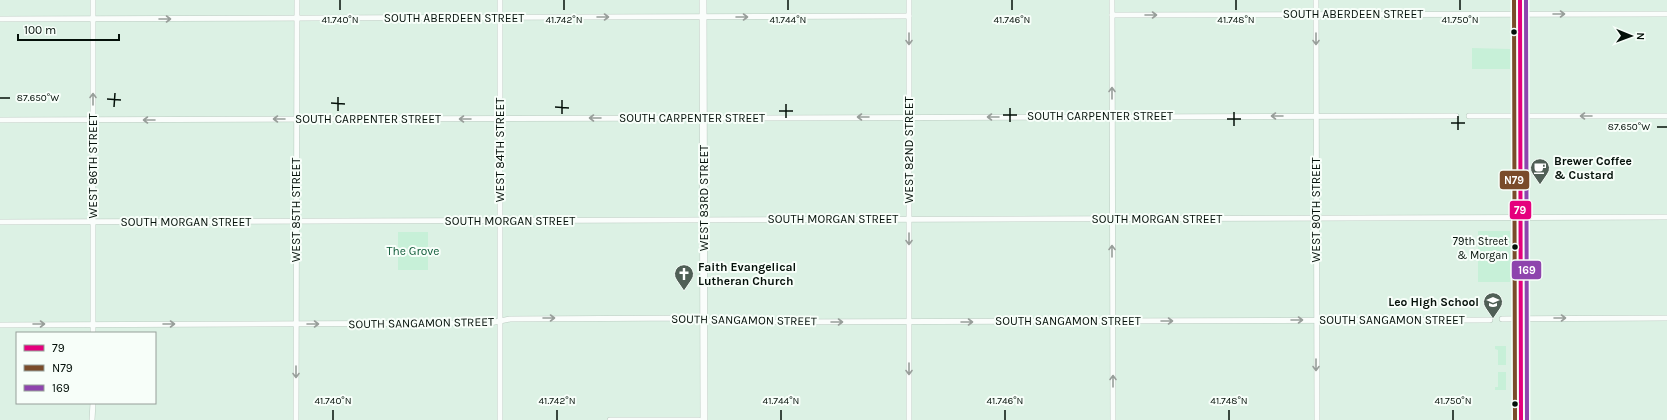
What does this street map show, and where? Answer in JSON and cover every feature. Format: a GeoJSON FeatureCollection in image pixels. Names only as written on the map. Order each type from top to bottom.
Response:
{"type":"FeatureCollection","features":[{"type":"Feature","properties":{"kind":"street","name":"WEST 86TH STREET"},"geometry":{"type":"LineString","coordinates":[[92,0],[93,332]]}},
{"type":"Feature","properties":{"kind":"street","name":"WEST 85TH STREET"},"geometry":{"type":"LineString","coordinates":[[296,0],[296,420]]}},
{"type":"Feature","properties":{"kind":"street","name":"WEST 84TH STREET"},"geometry":{"type":"LineString","coordinates":[[500,0],[500,420]]}},
{"type":"Feature","properties":{"kind":"street","name":"WEST 83RD STREET"},"geometry":{"type":"LineString","coordinates":[[703,0],[704,420]]}},
{"type":"Feature","properties":{"kind":"street","name":"WEST 82ND STREET"},"geometry":{"type":"LineString","coordinates":[[909,0],[909,420]]}},
{"type":"Feature","properties":{"kind":"street"},"geometry":{"type":"LineString","coordinates":[[1112,0],[1113,420]]}},
{"type":"Feature","properties":{"kind":"street","name":"WEST 80TH STREET"},"geometry":{"type":"LineString","coordinates":[[1316,0],[1317,420]]}},
{"type":"Feature","properties":{"kind":"street"},"geometry":{"type":"LineString","coordinates":[[1520,0],[1521,420]]}},
{"type":"Feature","properties":{"kind":"street","name":"SOUTH ABERDEEN STREET"},"geometry":{"type":"LineString","coordinates":[[1112,15],[1667,14]]}},
{"type":"Feature","properties":{"kind":"street","name":"SOUTH ABERDEEN STREET"},"geometry":{"type":"LineString","coordinates":[[0,19],[909,16]]}},
{"type":"Feature","properties":{"kind":"street","name":"SOUTH CARPENTER STREET"},"geometry":{"type":"LineString","coordinates":[[0,120],[1456,116]]}},
{"type":"Feature","properties":{"kind":"street"},"geometry":{"type":"LineString","coordinates":[[1469,116],[1667,116]]}},
{"type":"Feature","properties":{"kind":"street","name":"SOUTH MORGAN STREET"},"geometry":{"type":"LineString","coordinates":[[0,222],[1667,218]]}},
{"type":"Feature","properties":{"kind":"street","name":"SOUTH SANGAMON STREET"},"geometry":{"type":"LineString","coordinates":[[0,325],[490,324],[510,318],[696,318],[714,322],[1490,320]]}},
{"type":"Feature","properties":{"kind":"street"},"geometry":{"type":"LineString","coordinates":[[1502,319],[1667,318]]}},
{"type":"Feature","properties":{"kind":"street"},"geometry":{"type":"LineString","coordinates":[[92,404],[92,420]]}},
{"type":"Feature","properties":{"kind":"street"},"geometry":{"type":"LineString","coordinates":[[610,420],[699,420]]}},
{"type":"Feature","properties":{"kind":"green space"},"geometry":{"type":"Polygon","coordinates":[[[1472,48],[1510,49],[1510,69],[1472,69],[1472,48]]]}},
{"type":"Feature","properties":{"kind":"green space"},"geometry":{"type":"Polygon","coordinates":[[[1478,231],[1510,231],[1510,282],[1478,282],[1478,231]]]}},
{"type":"Feature","properties":{"kind":"green space","name":"The Grove"},"geometry":{"type":"Polygon","coordinates":[[[398,232],[428,232],[428,270],[398,270],[398,232]]]}},
{"type":"Feature","properties":{"kind":"green space"},"geometry":{"type":"Polygon","coordinates":[[[1495,346],[1506,346],[1506,365],[1498,365],[1498,350],[1495,349],[1495,346]]]}},
{"type":"Feature","properties":{"kind":"green space"},"geometry":{"type":"Polygon","coordinates":[[[1498,372],[1506,372],[1506,390],[1495,390],[1495,387],[1498,387],[1498,372]]]}},
{"type":"Feature","properties":{"kind":"transit line","name":"N79"},"geometry":{"type":"LineString","coordinates":[[1514,0],[1515,420]]}},
{"type":"Feature","properties":{"kind":"transit line","name":"79"},"geometry":{"type":"LineString","coordinates":[[1520,0],[1521,420]]}},
{"type":"Feature","properties":{"kind":"transit line","name":"169"},"geometry":{"type":"LineString","coordinates":[[1526,0],[1527,420]]}},
{"type":"Feature","properties":{"kind":"place","name":"Brewer Coffee & Custard"},"geometry":{"type":"Point","coordinates":[1540,185]}},
{"type":"Feature","properties":{"kind":"place","name":"79th Street & Morgan"},"geometry":{"type":"Point","coordinates":[1515,247]}},
{"type":"Feature","properties":{"kind":"place","name":"Faith Evangelical Lutheran Church"},"geometry":{"type":"Point","coordinates":[684,291]}},
{"type":"Feature","properties":{"kind":"place","name":"Leo High School"},"geometry":{"type":"Point","coordinates":[1493,319]}}]}
